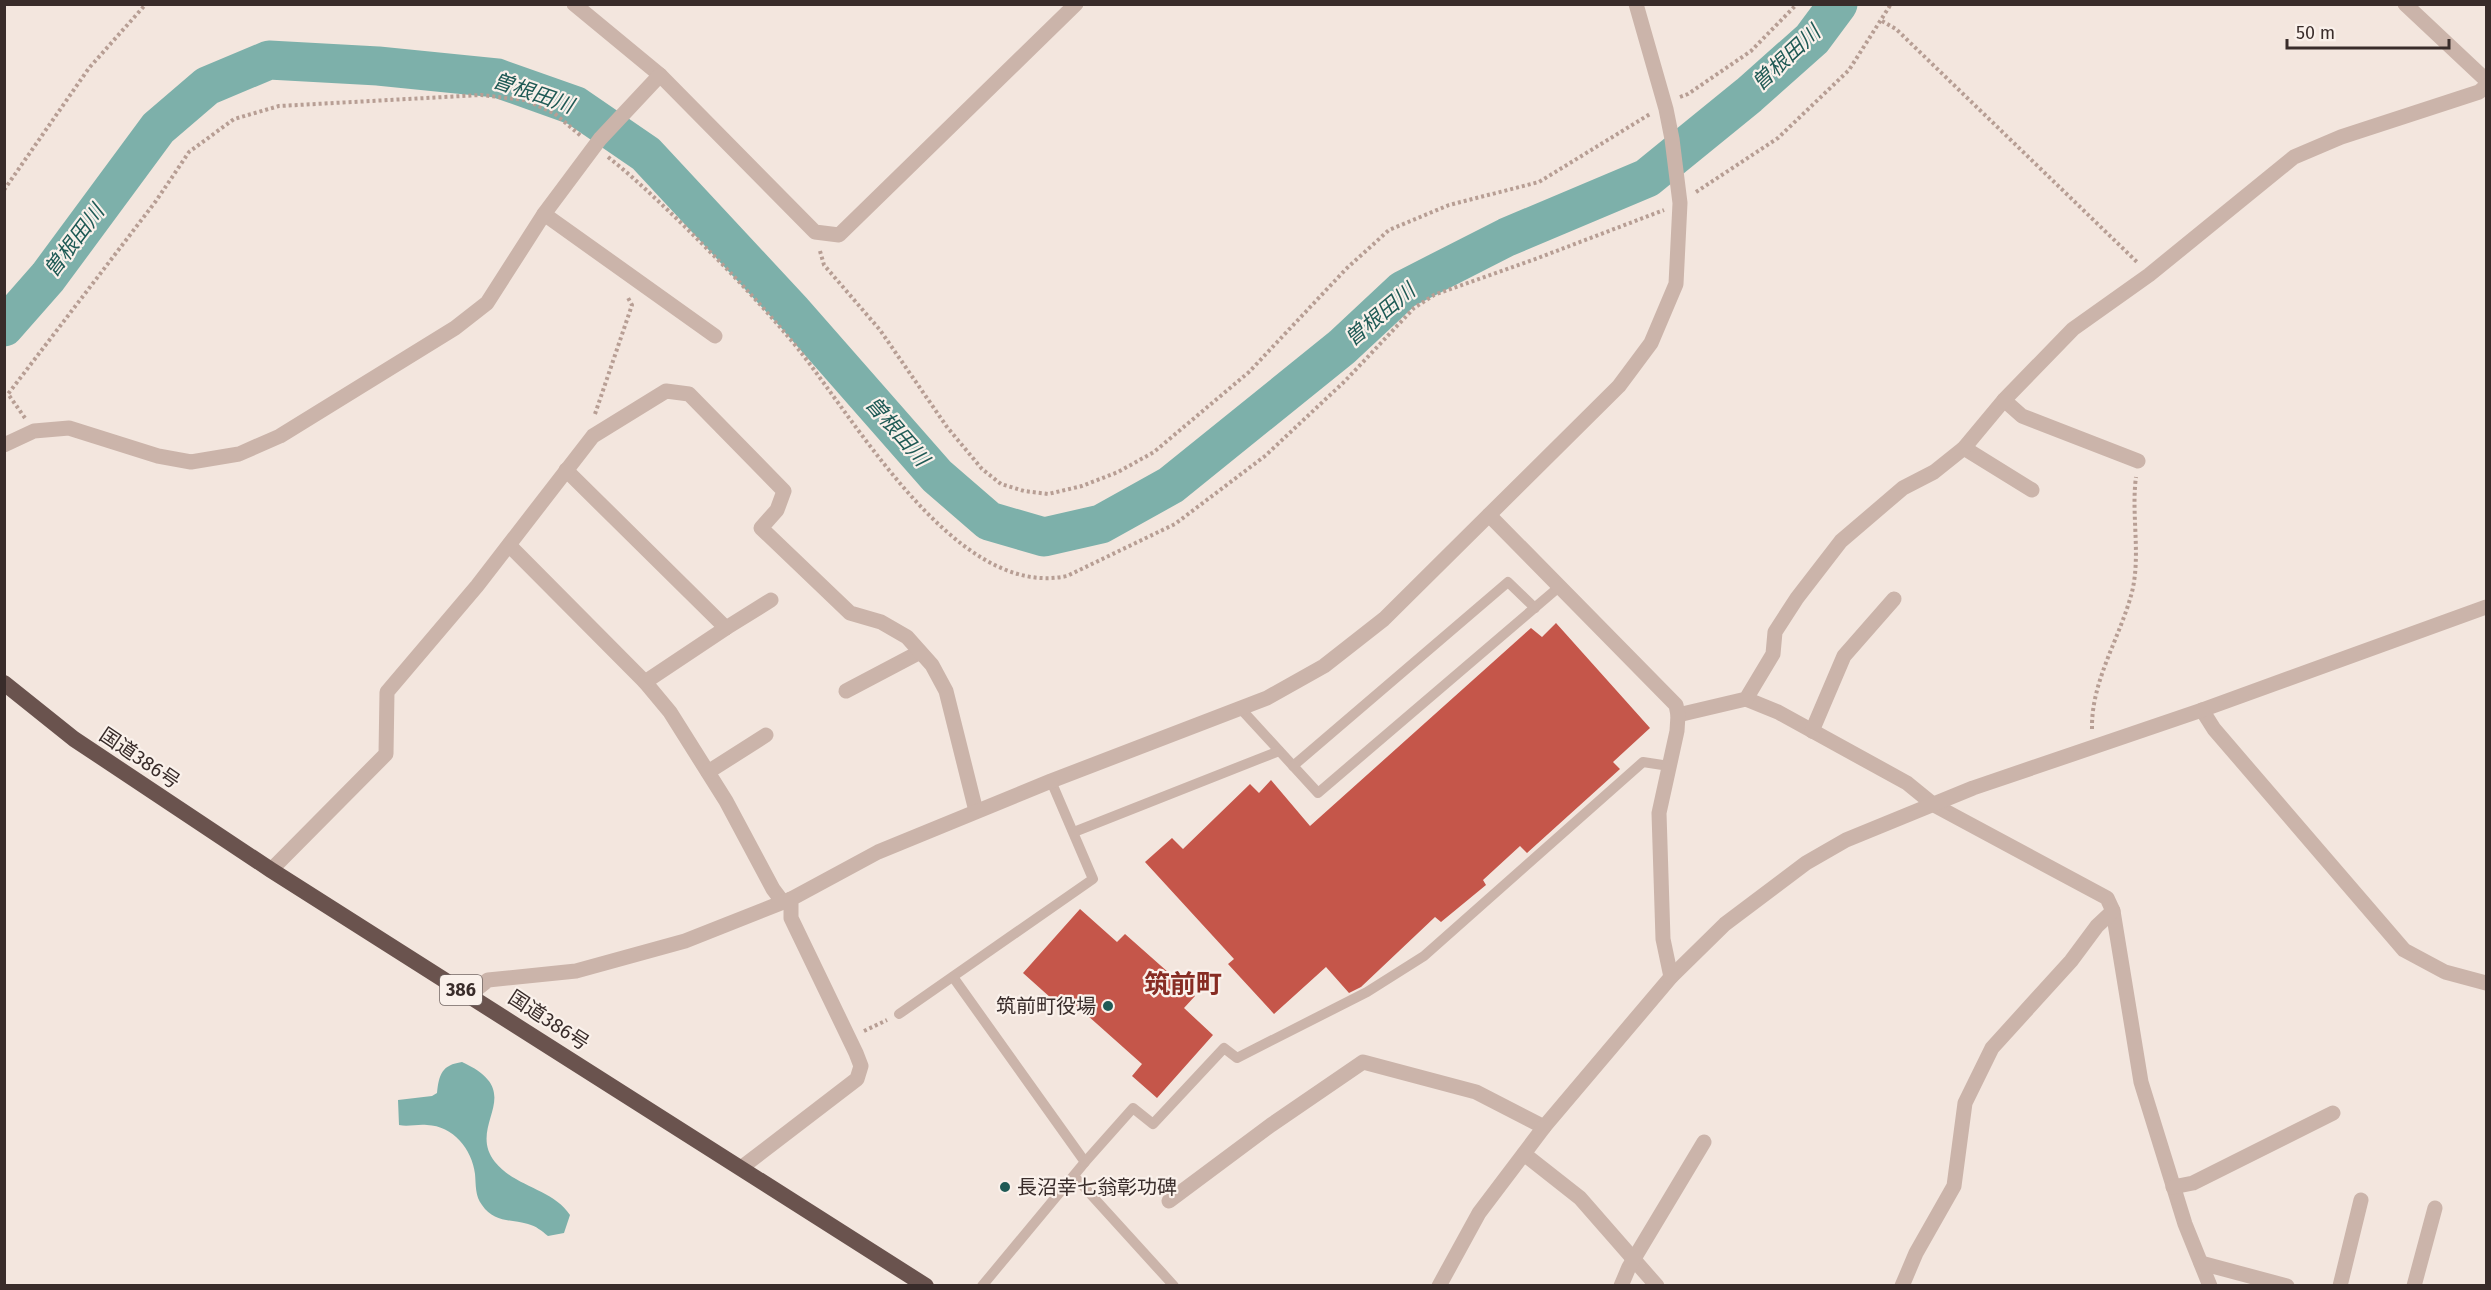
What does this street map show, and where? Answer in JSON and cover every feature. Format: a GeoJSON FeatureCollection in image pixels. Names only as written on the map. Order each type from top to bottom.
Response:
{"type":"FeatureCollection","features":[{"type":"Feature","properties":{"kind":"highway","name":"国道386号"},"geometry":{"type":"LineString","coordinates":[[4,683],[75,739],[270,870],[469,994],[926,1286]]}},
{"type":"Feature","properties":{"kind":"street"},"geometry":{"type":"LineString","coordinates":[[578,5],[660,75],[815,232],[839,235],[1076,4]]}},
{"type":"Feature","properties":{"kind":"street"},"geometry":{"type":"LineString","coordinates":[[469,994],[488,980],[576,971],[685,941],[787,900],[878,852],[1051,781],[1267,698],[1324,666],[1384,619],[1619,386],[1652,343],[1676,284],[1680,197],[1665,106],[1636,4]]}},
{"type":"Feature","properties":{"kind":"street"},"geometry":{"type":"LineString","coordinates":[[2404,4],[2487,80]]}},
{"type":"Feature","properties":{"kind":"street"},"geometry":{"type":"LineString","coordinates":[[4,445],[34,431],[69,428],[158,456],[191,462],[239,454],[280,436],[455,328],[487,303],[544,214],[597,143],[660,75]]}},
{"type":"Feature","properties":{"kind":"street"},"geometry":{"type":"LineString","coordinates":[[1746,699],[1773,654],[1775,632],[1797,598],[1841,541],[1903,488],[1934,472],[1964,448],[2004,400],[2073,329],[2149,275],[2294,157],[2340,137],[2479,92],[2487,86]]}},
{"type":"Feature","properties":{"kind":"street"},"geometry":{"type":"LineString","coordinates":[[544,214],[715,336]]}},
{"type":"Feature","properties":{"kind":"street"},"geometry":{"type":"LineString","coordinates":[[270,870],[386,754],[387,692],[509,545],[593,436],[666,391],[689,394],[784,491],[777,510],[761,528],[850,613],[881,622],[906,637],[932,665],[946,691],[976,811]]}},
{"type":"Feature","properties":{"kind":"street"},"geometry":{"type":"LineString","coordinates":[[2004,400],[2022,416],[2138,461]]}},
{"type":"Feature","properties":{"kind":"street"},"geometry":{"type":"LineString","coordinates":[[1964,448],[2032,490]]}},
{"type":"Feature","properties":{"kind":"street"},"geometry":{"type":"LineString","coordinates":[[566,470],[726,628]]}},
{"type":"Feature","properties":{"kind":"street"},"geometry":{"type":"LineString","coordinates":[[1489,515],[1676,705],[1678,716],[1659,813],[1663,939],[1671,977]]}},
{"type":"Feature","properties":{"kind":"street"},"geometry":{"type":"LineString","coordinates":[[509,545],[645,682],[670,712],[787,900],[791,918],[861,1066],[856,1079],[741,1168]]}},
{"type":"Feature","properties":{"kind":"street"},"geometry":{"type":"LineString","coordinates":[[1812,731],[1844,657],[1894,599]]}},
{"type":"Feature","properties":{"kind":"street"},"geometry":{"type":"LineString","coordinates":[[645,682],[771,600]]}},
{"type":"Feature","properties":{"kind":"street"},"geometry":{"type":"LineString","coordinates":[[1439,1286],[1479,1213],[1544,1127],[1671,977],[1725,924],[1806,863],[1846,840],[1973,788],[2202,710],[2487,607]]}},
{"type":"Feature","properties":{"kind":"street"},"geometry":{"type":"LineString","coordinates":[[846,691],[920,652]]}},
{"type":"Feature","properties":{"kind":"street"},"geometry":{"type":"LineString","coordinates":[[1678,716],[1746,699],[1778,712],[1907,783],[1934,805],[2107,898],[2113,911],[2141,1082],[2184,1224],[2204,1278],[2287,1286]]}},
{"type":"Feature","properties":{"kind":"street"},"geometry":{"type":"LineString","coordinates":[[2202,710],[2214,729],[2404,950],[2445,972],[2487,983]]}},
{"type":"Feature","properties":{"kind":"street"},"geometry":{"type":"LineString","coordinates":[[708,772],[766,735]]}},
{"type":"Feature","properties":{"kind":"street"},"geometry":{"type":"LineString","coordinates":[[1902,1286],[1916,1253],[1954,1186],[1965,1103],[1992,1048],[2071,961],[2097,926],[2113,911]]}},
{"type":"Feature","properties":{"kind":"street"},"geometry":{"type":"LineString","coordinates":[[1169,1201],[1271,1125],[1363,1062],[1476,1092],[1544,1127]]}},
{"type":"Feature","properties":{"kind":"street"},"geometry":{"type":"LineString","coordinates":[[2173,1187],[2193,1183],[2333,1113]]}},
{"type":"Feature","properties":{"kind":"street"},"geometry":{"type":"LineString","coordinates":[[1621,1286],[1635,1258],[1704,1142]]}},
{"type":"Feature","properties":{"kind":"street"},"geometry":{"type":"LineString","coordinates":[[1524,1154],[1580,1198],[1635,1258],[1657,1286]]}},
{"type":"Feature","properties":{"kind":"street"},"geometry":{"type":"LineString","coordinates":[[2340,1286],[2361,1200]]}},
{"type":"Feature","properties":{"kind":"street"},"geometry":{"type":"LineString","coordinates":[[2414,1286],[2435,1208]]}},
{"type":"Feature","properties":{"kind":"lane"},"geometry":{"type":"LineString","coordinates":[[1293,766],[1508,582],[1534,608]]}},
{"type":"Feature","properties":{"kind":"lane"},"geometry":{"type":"LineString","coordinates":[[1240,708],[1318,793],[1559,587]]}},
{"type":"Feature","properties":{"kind":"lane"},"geometry":{"type":"LineString","coordinates":[[1074,832],[1279,751]]}},
{"type":"Feature","properties":{"kind":"lane"},"geometry":{"type":"LineString","coordinates":[[982,1286],[1133,1108],[1153,1124],[1224,1048],[1237,1058],[1367,992],[1424,956],[1643,762],[1669,766]]}},
{"type":"Feature","properties":{"kind":"lane"},"geometry":{"type":"LineString","coordinates":[[899,1014],[1093,879],[1051,781]]}},
{"type":"Feature","properties":{"kind":"lane"},"geometry":{"type":"LineString","coordinates":[[953,977],[1085,1162]]}},
{"type":"Feature","properties":{"kind":"lane"},"geometry":{"type":"LineString","coordinates":[[1074,1176],[1174,1286]]}},
{"type":"Feature","properties":{"kind":"path"},"geometry":{"type":"LineString","coordinates":[[4,190],[89,68],[146,4]]}},
{"type":"Feature","properties":{"kind":"path"},"geometry":{"type":"LineString","coordinates":[[815,232],[824,265],[880,330],[947,427],[982,469],[1001,484],[1024,491],[1048,494],[1082,486],[1109,476],[1154,452],[1220,399],[1249,372],[1346,269],[1389,231],[1449,205],[1539,182],[1688,94],[1751,51],[1797,4]]}},
{"type":"Feature","properties":{"kind":"path"},"geometry":{"type":"LineString","coordinates":[[34,431],[8,394],[149,210],[189,152],[234,118],[279,106],[481,95],[525,100],[554,113],[597,143],[704,245],[786,334],[895,479],[916,503],[957,540],[1000,569],[1031,578],[1053,579],[1067,576],[1175,524],[1264,456],[1345,381],[1414,309],[1434,295],[1538,258],[1680,197],[1778,138],[1849,70],[1891,4]]}},
{"type":"Feature","properties":{"kind":"path"},"geometry":{"type":"LineString","coordinates":[[1882,21],[1896,29],[2149,275]]}},
{"type":"Feature","properties":{"kind":"path"},"geometry":{"type":"LineString","coordinates":[[593,436],[592,422],[632,305],[627,295]]}},
{"type":"Feature","properties":{"kind":"path"},"geometry":{"type":"LineString","coordinates":[[2091,748],[2092,715],[2099,685],[2132,592],[2135,570],[2134,490],[2138,461]]}},
{"type":"Feature","properties":{"kind":"path"},"geometry":{"type":"LineString","coordinates":[[850,1039],[899,1014]]}},
{"type":"Feature","properties":{"kind":"water"},"geometry":{"type":"Polygon","coordinates":[[[462,1062],[482,1074],[492,1085],[493,1109],[487,1135],[488,1148],[495,1162],[513,1177],[563,1206],[570,1215],[564,1233],[548,1236],[531,1225],[492,1215],[478,1198],[473,1165],[460,1140],[436,1126],[399,1125],[398,1100],[432,1096],[437,1093],[439,1081],[446,1068],[462,1062]]]}},
{"type":"Feature","properties":{"kind":"building"},"geometry":{"type":"Polygon","coordinates":[[[1556,623],[1650,728],[1613,762],[1620,769],[1527,853],[1520,846],[1483,880],[1486,885],[1441,922],[1435,917],[1361,987],[1349,993],[1326,967],[1274,1014],[1228,964],[1234,959],[1145,862],[1172,838],[1183,849],[1250,784],[1259,793],[1271,780],[1310,826],[1531,628],[1542,637],[1556,623]]]}},
{"type":"Feature","properties":{"kind":"building"},"geometry":{"type":"Polygon","coordinates":[[[1080,909],[1117,942],[1125,934],[1195,996],[1184,1008],[1213,1035],[1157,1098],[1132,1076],[1142,1064],[1069,999],[1061,1007],[1023,973],[1080,909]]]}},
{"type":"Feature","properties":{"kind":"waterway","name":"曽根田川"},"geometry":{"type":"LineString","coordinates":[[4,327],[48,277],[158,128],[207,86],[269,60],[378,66],[497,78],[576,106],[646,154],[793,312],[937,476],[989,521],[1044,537],[1101,524],[1171,485],[1342,347],[1403,290],[1507,237],[1647,178],[1749,95],[1812,39],[1838,4]]}},
{"type":"Feature","properties":{"kind":"place","name":"筑前町役場"},"geometry":{"type":"Point","coordinates":[1108,1006]}},
{"type":"Feature","properties":{"kind":"place","name":"長沼幸七翁彰功碑"},"geometry":{"type":"Point","coordinates":[1005,1187]}},
{"type":"Feature","properties":{"kind":"district","name":"筑前町"},"geometry":{"type":"Point","coordinates":[1183,984]}}]}
